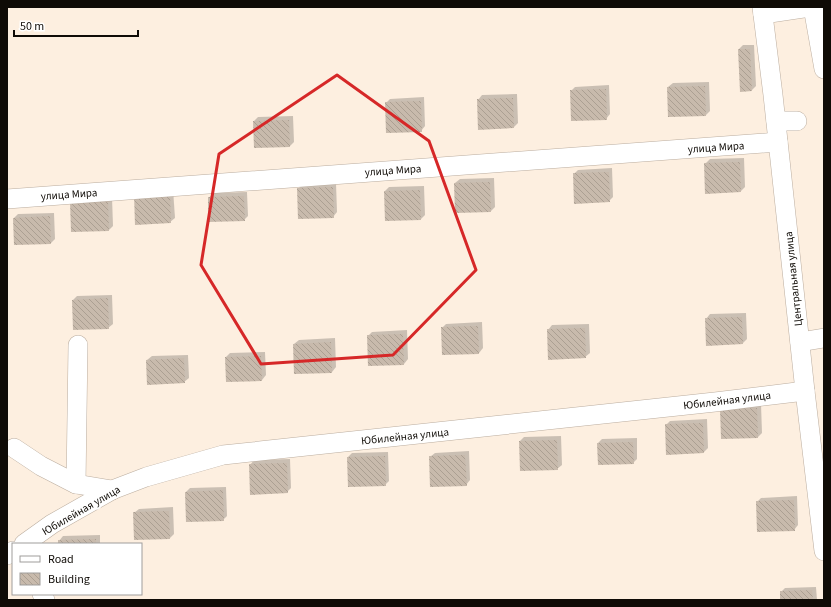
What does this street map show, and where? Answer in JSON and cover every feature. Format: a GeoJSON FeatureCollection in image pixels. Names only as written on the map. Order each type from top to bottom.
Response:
{"type":"FeatureCollection","features":[{"type":"Feature","properties":{"kind":"street"},"geometry":{"type":"LineString","coordinates":[[763,10],[812,7],[824,69]]}},
{"type":"Feature","properties":{"kind":"street","name":"Центральная улица"},"geometry":{"type":"LineString","coordinates":[[763,10],[824,551]]}},
{"type":"Feature","properties":{"kind":"street"},"geometry":{"type":"LineString","coordinates":[[776,121],[797,121]]}},
{"type":"Feature","properties":{"kind":"street","name":"улица Мира"},"geometry":{"type":"LineString","coordinates":[[7,199],[778,142]]}},
{"type":"Feature","properties":{"kind":"street"},"geometry":{"type":"LineString","coordinates":[[800,342],[824,338]]}},
{"type":"Feature","properties":{"kind":"street"},"geometry":{"type":"LineString","coordinates":[[76,484],[78,345]]}},
{"type":"Feature","properties":{"kind":"street","name":"Юбилейная улица"},"geometry":{"type":"LineString","coordinates":[[25,543],[52,524],[112,490],[146,477],[223,455],[707,403],[805,391]]}},
{"type":"Feature","properties":{"kind":"street"},"geometry":{"type":"LineString","coordinates":[[14,448],[41,466],[76,484],[112,490]]}},
{"type":"Feature","properties":{"kind":"highlighted area"},"geometry":{"type":"Polygon","coordinates":[[[337,75],[429,141],[476,270],[393,355],[261,364],[201,265],[219,154],[337,75]]]}},
{"type":"Feature","properties":{"kind":"building"},"geometry":{"type":"Polygon","coordinates":[[[738,49],[750,49],[752,91],[740,92],[738,49]]]}},
{"type":"Feature","properties":{"kind":"building"},"geometry":{"type":"Polygon","coordinates":[[[705,86],[706,116],[668,117],[667,87],[705,86]]]}},
{"type":"Feature","properties":{"kind":"building"},"geometry":{"type":"Polygon","coordinates":[[[606,89],[607,120],[571,121],[570,90],[606,89]]]}},
{"type":"Feature","properties":{"kind":"building"},"geometry":{"type":"Polygon","coordinates":[[[513,98],[514,128],[478,130],[477,99],[513,98]]]}},
{"type":"Feature","properties":{"kind":"building"},"geometry":{"type":"Polygon","coordinates":[[[421,101],[422,132],[386,133],[385,102],[421,101]]]}},
{"type":"Feature","properties":{"kind":"building"},"geometry":{"type":"Polygon","coordinates":[[[289,120],[290,147],[254,148],[253,121],[289,120]]]}},
{"type":"Feature","properties":{"kind":"building"},"geometry":{"type":"Polygon","coordinates":[[[740,162],[741,192],[705,194],[704,163],[740,162]]]}},
{"type":"Feature","properties":{"kind":"building"},"geometry":{"type":"Polygon","coordinates":[[[609,172],[610,202],[574,204],[573,173],[609,172]]]}},
{"type":"Feature","properties":{"kind":"building"},"geometry":{"type":"Polygon","coordinates":[[[490,182],[491,212],[455,213],[454,183],[490,182]]]}},
{"type":"Feature","properties":{"kind":"building"},"geometry":{"type":"Polygon","coordinates":[[[333,187],[334,218],[298,219],[297,188],[333,187]]]}},
{"type":"Feature","properties":{"kind":"building"},"geometry":{"type":"Polygon","coordinates":[[[420,190],[421,220],[385,221],[384,191],[420,190]]]}},
{"type":"Feature","properties":{"kind":"building"},"geometry":{"type":"Polygon","coordinates":[[[170,193],[171,223],[135,225],[134,194],[170,193]]]}},
{"type":"Feature","properties":{"kind":"building"},"geometry":{"type":"Polygon","coordinates":[[[244,196],[245,221],[208,222],[208,197],[244,196]]]}},
{"type":"Feature","properties":{"kind":"building"},"geometry":{"type":"Polygon","coordinates":[[[108,201],[109,231],[71,232],[70,202],[108,201]]]}},
{"type":"Feature","properties":{"kind":"building"},"geometry":{"type":"Polygon","coordinates":[[[50,216],[51,244],[14,245],[13,218],[50,216]]]}},
{"type":"Feature","properties":{"kind":"building"},"geometry":{"type":"Polygon","coordinates":[[[108,298],[109,329],[73,330],[72,300],[108,298]]]}},
{"type":"Feature","properties":{"kind":"building"},"geometry":{"type":"Polygon","coordinates":[[[742,317],[743,344],[706,346],[705,318],[742,317]]]}},
{"type":"Feature","properties":{"kind":"building"},"geometry":{"type":"Polygon","coordinates":[[[478,326],[479,354],[442,355],[441,327],[478,326]]]}},
{"type":"Feature","properties":{"kind":"building"},"geometry":{"type":"Polygon","coordinates":[[[585,328],[586,358],[548,360],[547,329],[585,328]]]}},
{"type":"Feature","properties":{"kind":"building"},"geometry":{"type":"Polygon","coordinates":[[[403,334],[404,365],[368,366],[367,335],[403,334]]]}},
{"type":"Feature","properties":{"kind":"building"},"geometry":{"type":"Polygon","coordinates":[[[331,342],[332,373],[294,374],[293,344],[331,342]]]}},
{"type":"Feature","properties":{"kind":"building"},"geometry":{"type":"Polygon","coordinates":[[[261,356],[262,381],[226,382],[225,357],[261,356]]]}},
{"type":"Feature","properties":{"kind":"building"},"geometry":{"type":"Polygon","coordinates":[[[184,358],[185,383],[147,385],[146,360],[184,358]]]}},
{"type":"Feature","properties":{"kind":"building"},"geometry":{"type":"Polygon","coordinates":[[[757,408],[758,438],[721,439],[720,409],[757,408]]]}},
{"type":"Feature","properties":{"kind":"building"},"geometry":{"type":"Polygon","coordinates":[[[703,423],[704,453],[666,455],[665,424],[703,423]]]}},
{"type":"Feature","properties":{"kind":"building"},"geometry":{"type":"Polygon","coordinates":[[[557,440],[558,470],[520,471],[519,441],[557,440]]]}},
{"type":"Feature","properties":{"kind":"building"},"geometry":{"type":"Polygon","coordinates":[[[633,442],[634,464],[598,465],[597,443],[633,442]]]}},
{"type":"Feature","properties":{"kind":"building"},"geometry":{"type":"Polygon","coordinates":[[[465,455],[467,486],[430,487],[429,456],[465,455]]]}},
{"type":"Feature","properties":{"kind":"building"},"geometry":{"type":"Polygon","coordinates":[[[385,456],[386,486],[348,487],[347,457],[385,456]]]}},
{"type":"Feature","properties":{"kind":"building"},"geometry":{"type":"Polygon","coordinates":[[[287,463],[288,493],[250,495],[249,464],[287,463]]]}},
{"type":"Feature","properties":{"kind":"building"},"geometry":{"type":"Polygon","coordinates":[[[223,490],[224,521],[186,522],[185,492],[223,490]]]}},
{"type":"Feature","properties":{"kind":"building"},"geometry":{"type":"Polygon","coordinates":[[[794,500],[795,531],[757,532],[756,501],[794,500]]]}},
{"type":"Feature","properties":{"kind":"building"},"geometry":{"type":"Polygon","coordinates":[[[169,511],[170,539],[134,540],[133,512],[169,511]]]}},
{"type":"Feature","properties":{"kind":"building"},"geometry":{"type":"Polygon","coordinates":[[[96,539],[96,543],[58,543],[58,540],[96,539]]]}},
{"type":"Feature","properties":{"kind":"building"},"geometry":{"type":"Polygon","coordinates":[[[812,590],[813,600],[780,600],[780,591],[812,590]]]}}]}
